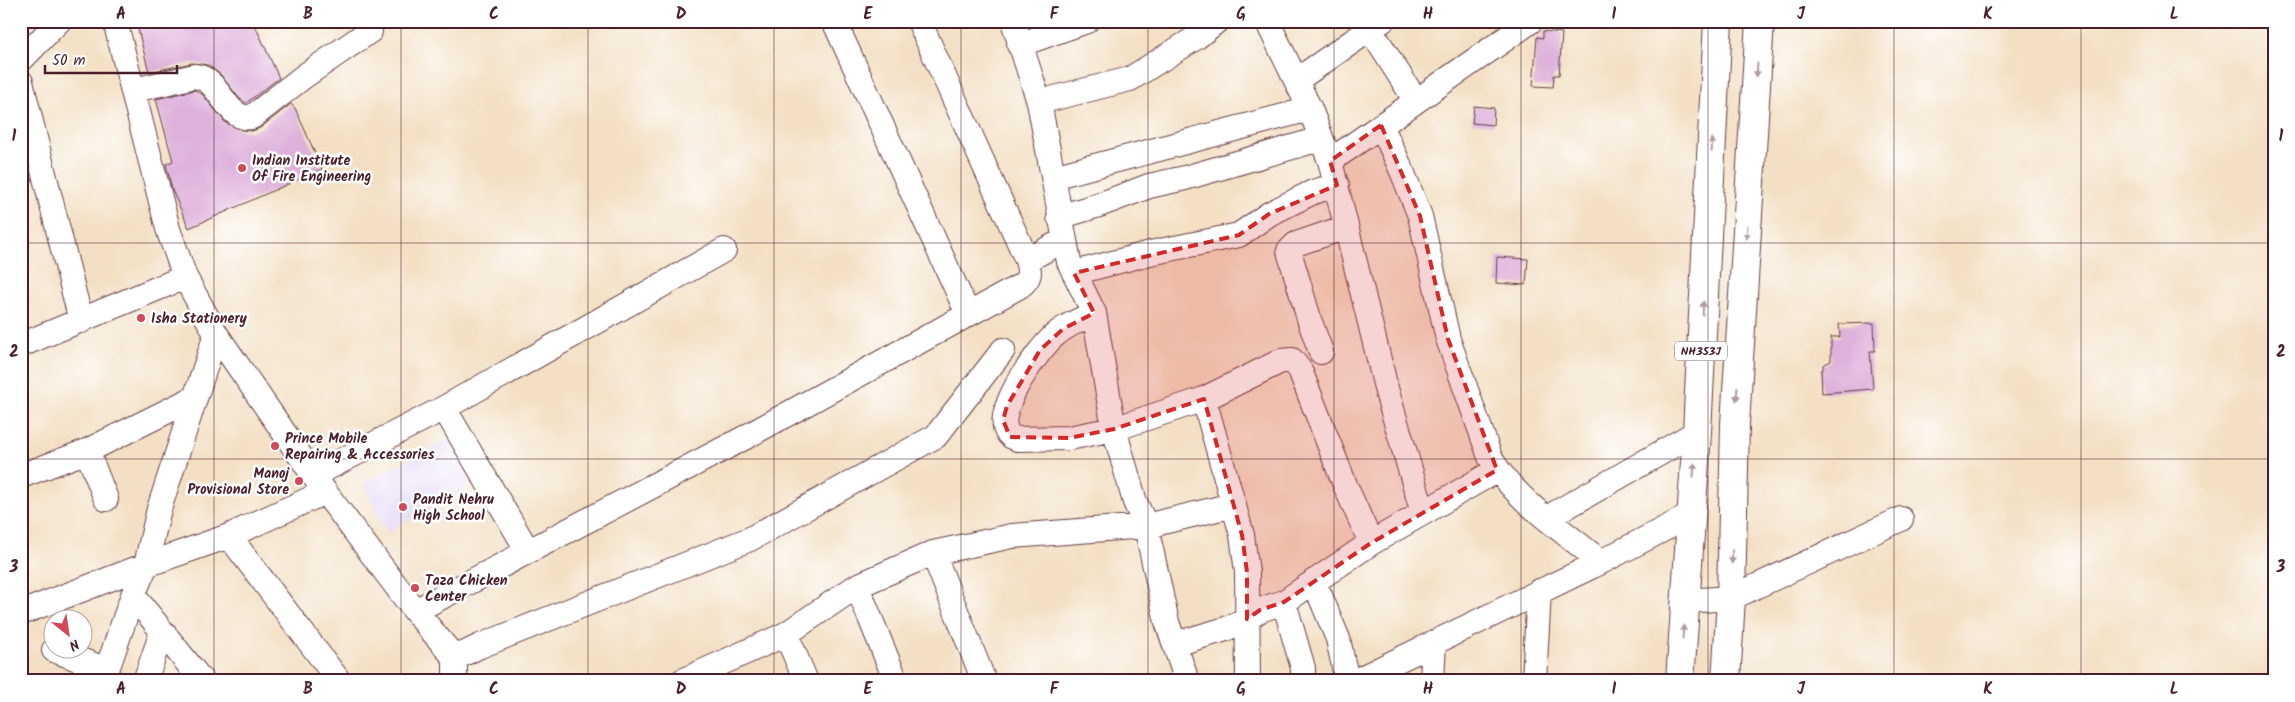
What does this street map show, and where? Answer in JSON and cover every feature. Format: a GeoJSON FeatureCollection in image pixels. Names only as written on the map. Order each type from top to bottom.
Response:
{"type":"FeatureCollection","features":[{"type":"Feature","properties":{"kind":"highway","name":"NH353J"},"geometry":{"type":"LineString","coordinates":[[1680,681],[1697,432],[1718,21]]}},
{"type":"Feature","properties":{"kind":"highway","name":"NH353J"},"geometry":{"type":"LineString","coordinates":[[1726,681],[1731,598],[1735,424],[1760,21]]}},
{"type":"Feature","properties":{"kind":"street"},"geometry":{"type":"LineString","coordinates":[[21,60],[59,21]]}},
{"type":"Feature","properties":{"kind":"street"},"geometry":{"type":"LineString","coordinates":[[115,21],[168,229],[185,277],[216,334],[320,483],[415,612],[457,674],[498,639],[750,539],[936,436],[1003,350]]}},
{"type":"Feature","properties":{"kind":"street"},"geometry":{"type":"LineString","coordinates":[[834,21],[968,314]]}},
{"type":"Feature","properties":{"kind":"street"},"geometry":{"type":"LineString","coordinates":[[415,612],[744,438],[1027,281],[1030,273],[1027,260],[919,21]]}},
{"type":"Feature","properties":{"kind":"street"},"geometry":{"type":"LineString","coordinates":[[1012,21],[1039,102],[1059,217],[1069,262],[1094,313],[1114,429],[1135,502],[1146,526],[1167,622],[1187,681]]}},
{"type":"Feature","properties":{"kind":"street"},"geometry":{"type":"LineString","coordinates":[[1019,45],[1087,21]]}},
{"type":"Feature","properties":{"kind":"street"},"geometry":{"type":"LineString","coordinates":[[1039,102],[1130,79],[1197,37],[1217,21]]}},
{"type":"Feature","properties":{"kind":"street"},"geometry":{"type":"LineString","coordinates":[[1267,21],[1310,108],[1330,161],[1387,392],[1422,513]]}},
{"type":"Feature","properties":{"kind":"street"},"geometry":{"type":"LineString","coordinates":[[1330,161],[1530,21]]}},
{"type":"Feature","properties":{"kind":"street"},"geometry":{"type":"LineString","coordinates":[[1297,80],[1373,24],[1416,101]]}},
{"type":"Feature","properties":{"kind":"street"},"geometry":{"type":"LineString","coordinates":[[134,90],[202,76],[209,80],[237,116],[244,119],[252,117],[303,77],[370,32]]}},
{"type":"Feature","properties":{"kind":"street"},"geometry":{"type":"LineString","coordinates":[[21,82],[81,321]]}},
{"type":"Feature","properties":{"kind":"street"},"geometry":{"type":"LineString","coordinates":[[1053,177],[1310,108]]}},
{"type":"Feature","properties":{"kind":"street"},"geometry":{"type":"LineString","coordinates":[[1381,125],[1420,216],[1448,339],[1490,457],[1497,470],[1526,500],[1601,562]]}},
{"type":"Feature","properties":{"kind":"street"},"geometry":{"type":"LineString","coordinates":[[1059,217],[1100,205],[1149,186],[1186,178],[1320,138]]}},
{"type":"Feature","properties":{"kind":"street"},"geometry":{"type":"LineString","coordinates":[[1074,273],[1150,253],[1239,235],[1269,214],[1313,192],[1337,185]]}},
{"type":"Feature","properties":{"kind":"street"},"geometry":{"type":"LineString","coordinates":[[1321,352],[1289,251],[1296,244],[1346,227]]}},
{"type":"Feature","properties":{"kind":"street"},"geometry":{"type":"LineString","coordinates":[[1027,260],[1064,240]]}},
{"type":"Feature","properties":{"kind":"street"},"geometry":{"type":"LineString","coordinates":[[21,613],[146,565],[229,536],[444,408],[724,250]]}},
{"type":"Feature","properties":{"kind":"street"},"geometry":{"type":"LineString","coordinates":[[21,345],[185,277]]}},
{"type":"Feature","properties":{"kind":"street"},"geometry":{"type":"LineString","coordinates":[[1094,313],[1062,328],[1040,350],[1007,406],[1003,420],[1004,429],[1010,437],[1017,439],[1069,438],[1114,429],[1204,400],[1281,360],[1292,360],[1300,370],[1345,485],[1371,544]]}},
{"type":"Feature","properties":{"kind":"street"},"geometry":{"type":"LineString","coordinates":[[74,660],[105,675],[133,595],[146,565],[159,509],[216,334]]}},
{"type":"Feature","properties":{"kind":"street"},"geometry":{"type":"LineString","coordinates":[[21,476],[86,450],[194,398]]}},
{"type":"Feature","properties":{"kind":"street"},"geometry":{"type":"LineString","coordinates":[[1204,400],[1242,535],[1247,572],[1248,681]]}},
{"type":"Feature","properties":{"kind":"street"},"geometry":{"type":"LineString","coordinates":[[444,408],[522,541]]}},
{"type":"Feature","properties":{"kind":"street"},"geometry":{"type":"LineString","coordinates":[[1547,518],[1697,432]]}},
{"type":"Feature","properties":{"kind":"street"},"geometry":{"type":"LineString","coordinates":[[86,450],[106,499]]}},
{"type":"Feature","properties":{"kind":"street"},"geometry":{"type":"LineString","coordinates":[[1175,644],[1226,629],[1247,619],[1260,610],[1284,602],[1314,580],[1371,544],[1497,470]]}},
{"type":"Feature","properties":{"kind":"street"},"geometry":{"type":"LineString","coordinates":[[682,681],[715,674],[786,634],[857,586],[933,553],[1012,536],[1146,526],[1233,505]]}},
{"type":"Feature","properties":{"kind":"street"},"geometry":{"type":"LineString","coordinates":[[1355,681],[1601,562],[1691,515]]}},
{"type":"Feature","properties":{"kind":"street"},"geometry":{"type":"LineString","coordinates":[[1685,601],[1731,598],[1901,519]]}},
{"type":"Feature","properties":{"kind":"street"},"geometry":{"type":"LineString","coordinates":[[229,536],[339,681]]}},
{"type":"Feature","properties":{"kind":"street"},"geometry":{"type":"LineString","coordinates":[[933,553],[984,681]]}},
{"type":"Feature","properties":{"kind":"street"},"geometry":{"type":"LineString","coordinates":[[1314,580],[1338,639],[1347,681]]}},
{"type":"Feature","properties":{"kind":"street"},"geometry":{"type":"LineString","coordinates":[[857,586],[896,681]]}},
{"type":"Feature","properties":{"kind":"street"},"geometry":{"type":"LineString","coordinates":[[1534,681],[1539,591]]}},
{"type":"Feature","properties":{"kind":"street"},"geometry":{"type":"LineString","coordinates":[[133,595],[202,681]]}},
{"type":"Feature","properties":{"kind":"street"},"geometry":{"type":"LineString","coordinates":[[1284,602],[1303,668],[1303,681]]}},
{"type":"Feature","properties":{"kind":"street"},"geometry":{"type":"LineString","coordinates":[[145,681],[162,632]]}},
{"type":"Feature","properties":{"kind":"street"},"geometry":{"type":"LineString","coordinates":[[786,634],[806,681]]}},
{"type":"Feature","properties":{"kind":"street"},"geometry":{"type":"LineString","coordinates":[[1432,681],[1434,642]]}},
{"type":"Feature","properties":{"kind":"highlighted area"},"geometry":{"type":"Polygon","coordinates":[[[1381,125],[1420,216],[1448,339],[1497,470],[1371,543],[1284,602],[1260,610],[1247,619],[1247,572],[1242,535],[1204,399],[1114,429],[1069,438],[1010,437],[1003,420],[1007,406],[1040,350],[1063,329],[1094,313],[1074,273],[1239,235],[1269,214],[1337,185],[1330,161],[1381,125]]]}},
{"type":"Feature","properties":{"kind":"shaded area","name":"Pandit Nehru High School"},"geometry":{"type":"Polygon","coordinates":[[[452,437],[477,481],[387,532],[363,483],[452,437]]]}},
{"type":"Feature","properties":{"kind":"building"},"geometry":{"type":"Polygon","coordinates":[[[136,21],[253,21],[279,78],[246,103],[239,98],[221,75],[208,65],[192,63],[149,72],[136,21]]]}},
{"type":"Feature","properties":{"kind":"building"},"geometry":{"type":"Polygon","coordinates":[[[1543,31],[1562,33],[1559,75],[1554,75],[1553,87],[1533,86],[1537,37],[1543,38],[1543,31]]]}},
{"type":"Feature","properties":{"kind":"building","name":"Indian Institute Of Fire Engineering"},"geometry":{"type":"Polygon","coordinates":[[[195,90],[202,94],[226,123],[242,130],[252,131],[260,128],[291,104],[295,108],[322,169],[189,228],[172,190],[166,164],[173,161],[156,99],[195,90]]]}},
{"type":"Feature","properties":{"kind":"building"},"geometry":{"type":"Polygon","coordinates":[[[1474,106],[1494,108],[1493,125],[1472,123],[1474,106]]]}},
{"type":"Feature","properties":{"kind":"building"},"geometry":{"type":"Polygon","coordinates":[[[1497,257],[1528,259],[1526,285],[1496,283],[1497,257]]]}},
{"type":"Feature","properties":{"kind":"building"},"geometry":{"type":"Polygon","coordinates":[[[1874,323],[1875,351],[1870,351],[1873,389],[1822,393],[1821,370],[1823,370],[1823,365],[1831,361],[1831,337],[1840,337],[1839,324],[1874,323]]]}},
{"type":"Feature","properties":{"kind":"place","name":"Indian Institute Of Fire Engineering"},"geometry":{"type":"Point","coordinates":[242,168]}},
{"type":"Feature","properties":{"kind":"place","name":"Isha Stationery"},"geometry":{"type":"Point","coordinates":[141,318]}},
{"type":"Feature","properties":{"kind":"place","name":"Prince Mobile Repairing & Accessories"},"geometry":{"type":"Point","coordinates":[275,446]}},
{"type":"Feature","properties":{"kind":"place","name":"Manoj Provisional Store"},"geometry":{"type":"Point","coordinates":[299,481]}},
{"type":"Feature","properties":{"kind":"place","name":"Pandit Nehru High School"},"geometry":{"type":"Point","coordinates":[403,507]}},
{"type":"Feature","properties":{"kind":"place","name":"Taza Chicken Center"},"geometry":{"type":"Point","coordinates":[415,588]}}]}
